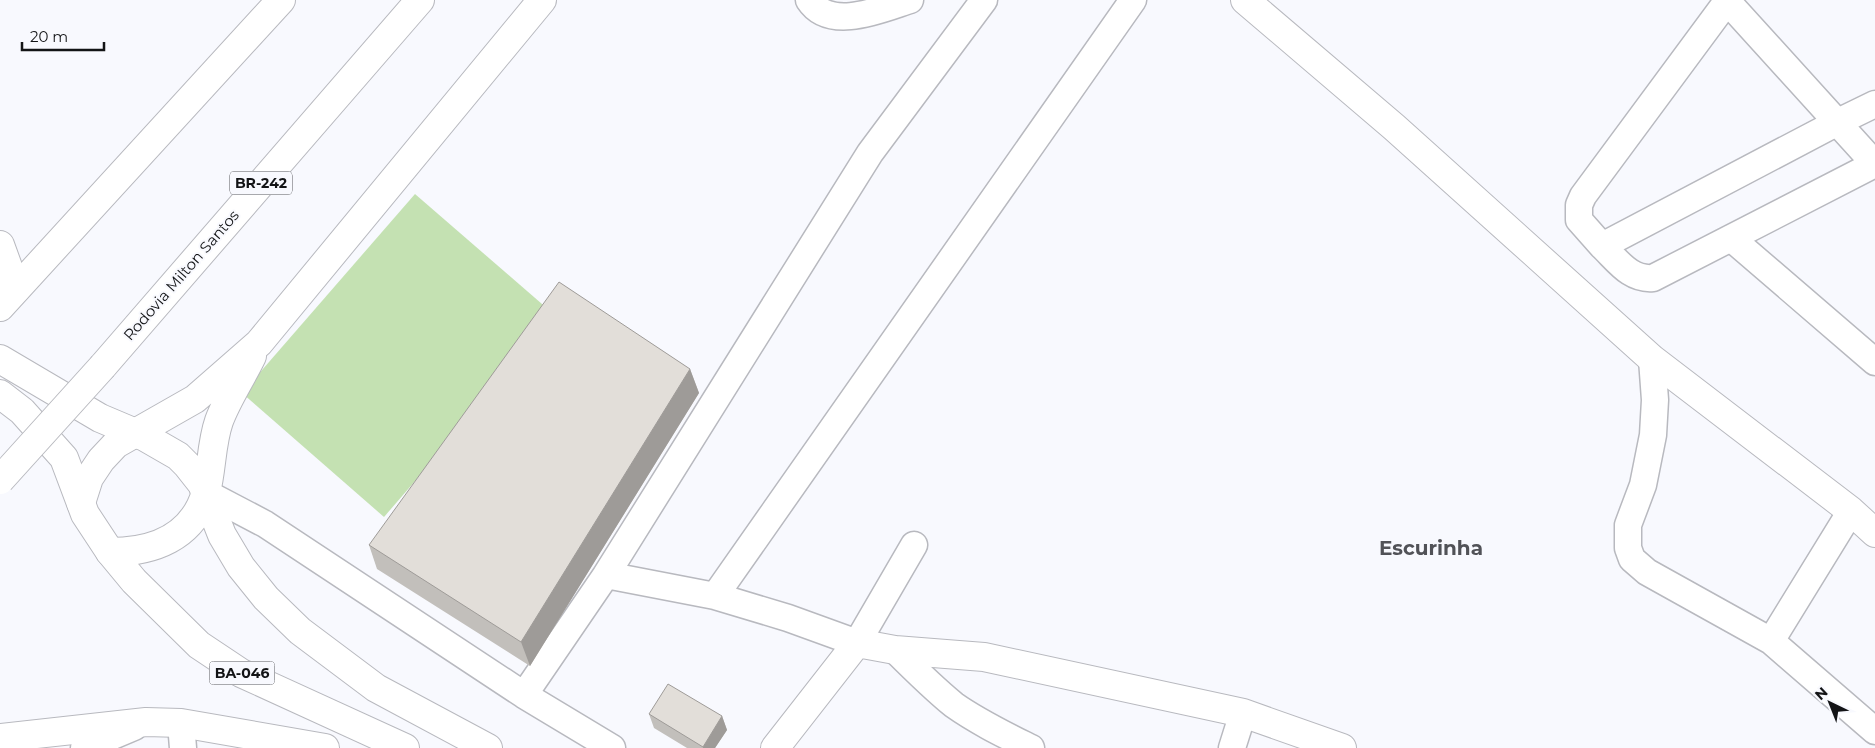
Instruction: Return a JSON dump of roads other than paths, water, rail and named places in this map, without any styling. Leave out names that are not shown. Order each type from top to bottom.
[{"type":"main road","points":[[8,298],[281,0]]},
{"type":"main road","name":"Rodovia Milton Santos","points":[[0,480],[103,366],[420,0]]},
{"type":"main road","points":[[81,504],[89,478],[101,460],[116,444],[195,399],[259,343],[542,0]]},
{"type":"main road","points":[[1245,0],[1394,127],[1652,359],[1851,511],[1875,533]]},
{"type":"main road","points":[[0,246],[8,298]]},
{"type":"main road","points":[[110,552],[143,550],[158,546],[175,536],[196,514],[206,493],[210,457],[219,421],[259,343]]},
{"type":"main road","points":[[0,359],[100,418],[156,442],[178,456],[196,475],[206,493],[222,535],[241,567],[266,598],[300,631],[376,688],[488,748]]},
{"type":"main road","name":"BA-046","points":[[0,394],[22,411],[64,458],[90,523],[110,552],[134,581],[192,638],[242,673],[405,748]]},
{"type":"main road","points":[[776,748],[857,643],[894,650],[984,658],[1243,713],[1342,748]]},
{"type":"main road","points":[[2,741],[146,722],[182,736],[325,748]]},
{"type":"street","points":[[809,0],[812,5],[832,15],[846,17],[860,16],[910,0]]},
{"type":"street","points":[[524,694],[606,575],[870,153],[984,0]]},
{"type":"street","points":[[715,596],[1133,0]]},
{"type":"street","points":[[1728,0],[1875,164],[1653,278],[1643,279],[1633,276],[1579,220],[1579,205],[1583,196],[1728,0]]},
{"type":"street","points":[[1602,246],[1875,104]]},
{"type":"street","points":[[1731,238],[1875,362]]},
{"type":"street","points":[[1652,359],[1655,400],[1653,435],[1643,485],[1628,525],[1628,548],[1632,559],[1647,572],[1771,641],[1875,731]]},
{"type":"street","points":[[206,493],[264,524],[524,694],[612,748]]},
{"type":"street","points":[[1771,641],[1851,511]]},
{"type":"street","points":[[606,575],[715,596],[788,618],[857,643],[914,545]]},
{"type":"street","points":[[894,650],[923,679],[955,705],[992,728],[1031,748]]},
{"type":"street","points":[[1232,748],[1243,713]]},
{"type":"street","points":[[84,748],[146,722]]},
{"type":"district","name":"Escurinha","points":[[1431,548]]}]
